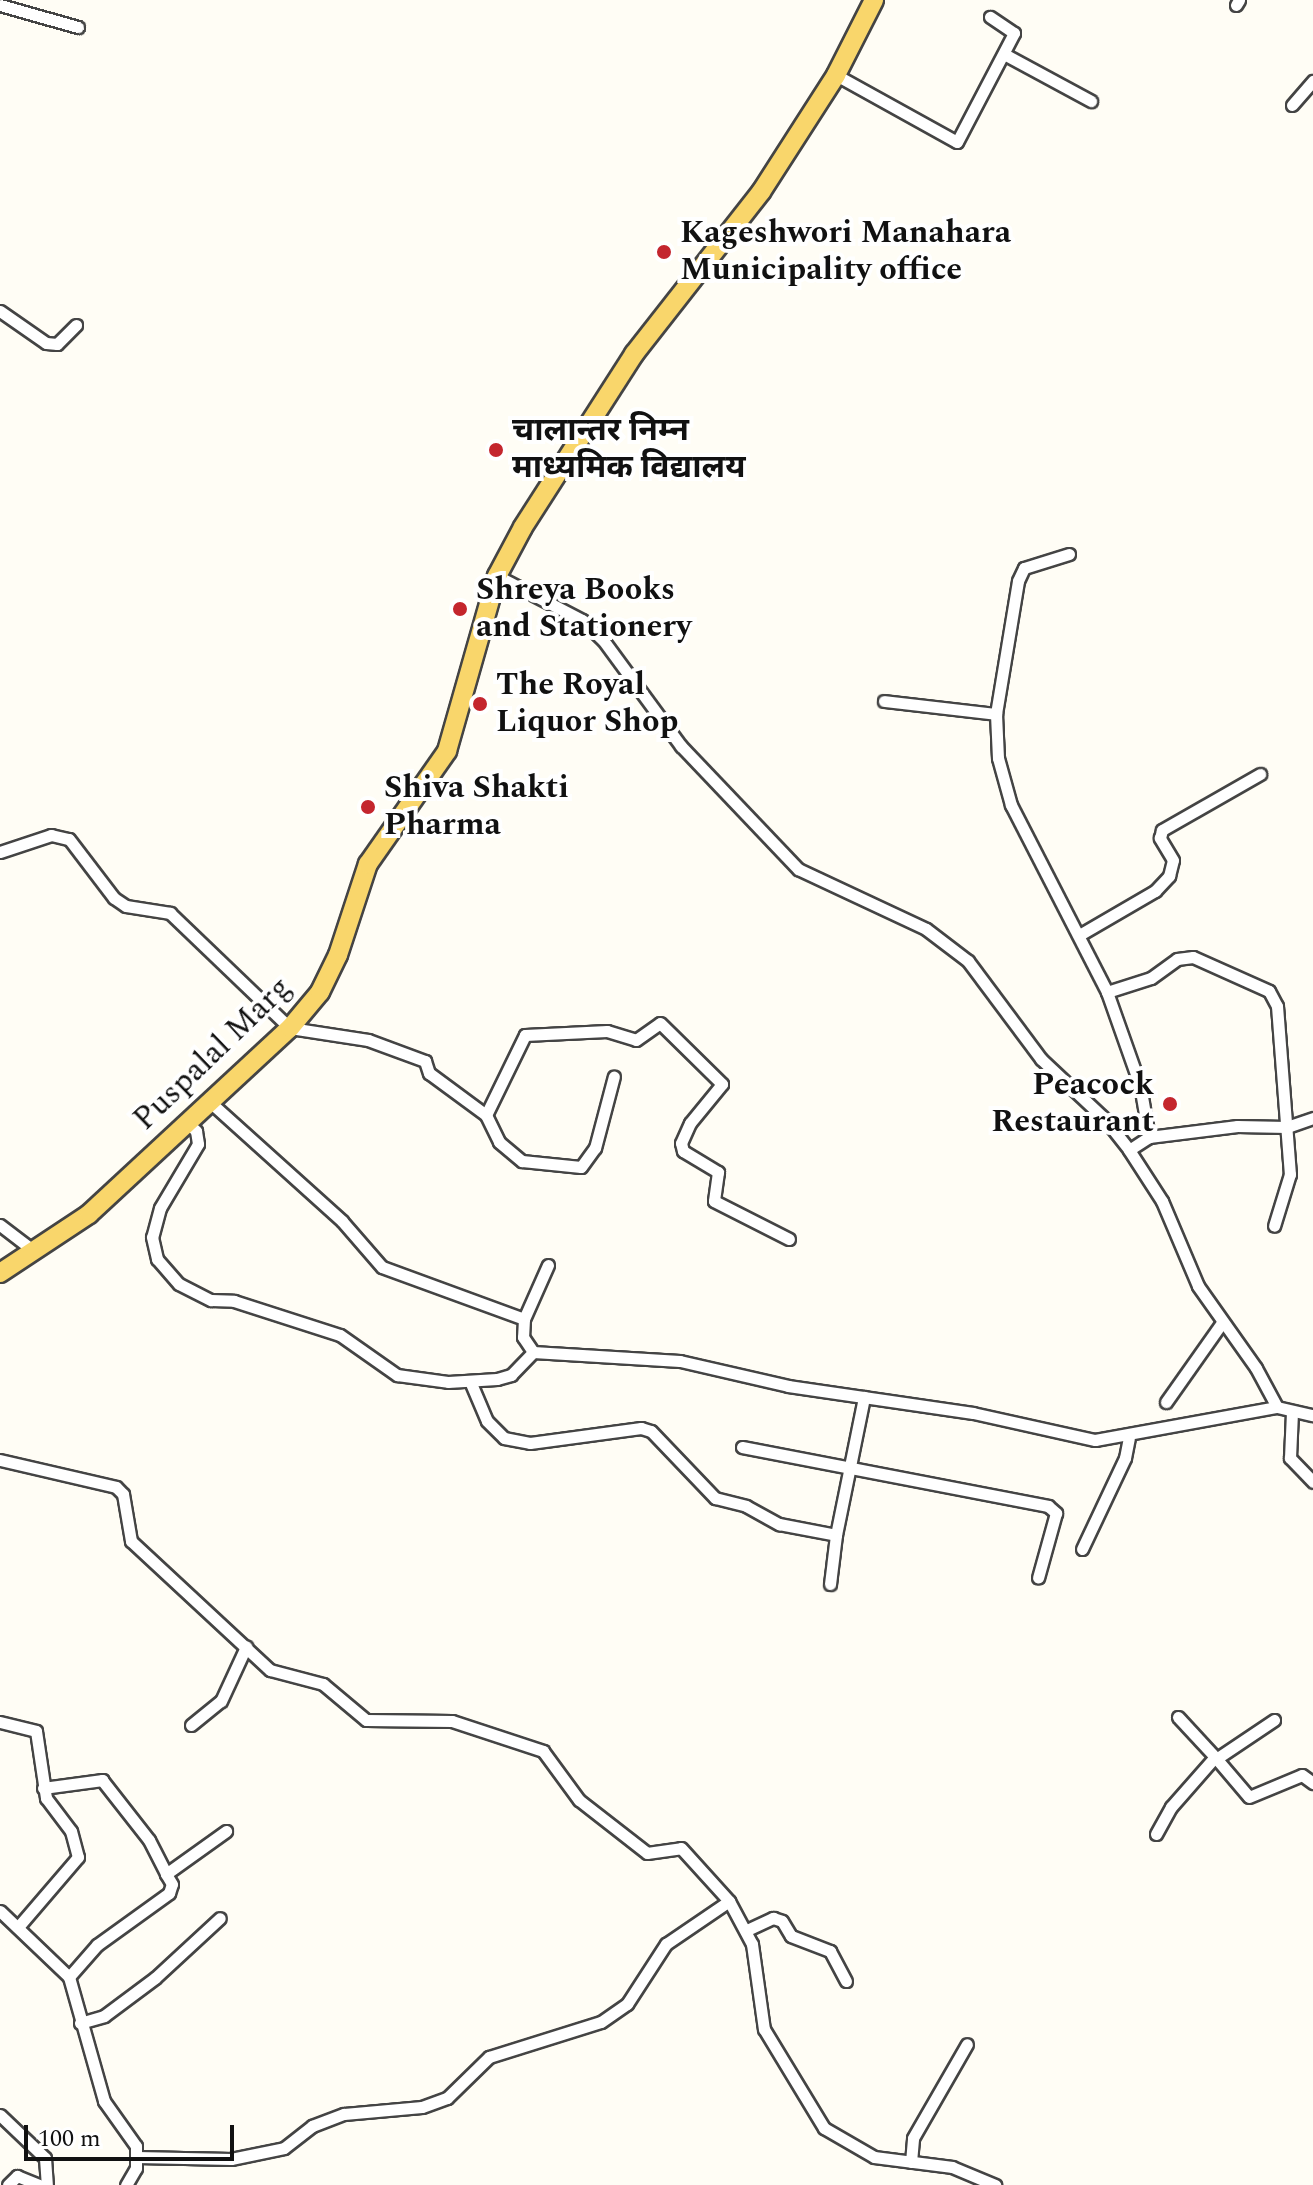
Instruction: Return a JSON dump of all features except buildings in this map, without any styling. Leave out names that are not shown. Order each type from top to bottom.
[{"type":"main road","name":"Puspalal Marg","points":[[0,1273],[89,1214],[290,1028],[329,977],[368,864],[447,751],[497,576],[575,440],[654,327],[761,192],[836,75],[874,0]]},
{"type":"street","points":[[3,4],[78,27]]},
{"type":"street","points":[[836,75],[957,142],[1014,31],[990,17]]},
{"type":"street","points":[[1004,54],[1091,101]]},
{"type":"street","points":[[1292,105],[1313,81]]},
{"type":"street","points":[[0,311],[46,343],[57,344],[76,325]]},
{"type":"street","points":[[1069,554],[1024,568],[996,714],[998,758],[1011,805],[1081,934],[1107,992],[1140,1085],[1149,1137]]},
{"type":"street","points":[[497,576],[582,620],[603,640],[681,746],[798,869],[926,929],[968,961],[1041,1059],[1105,1119],[1129,1150],[1162,1201],[1198,1286],[1221,1324],[1256,1368],[1277,1407]]},
{"type":"street","points":[[884,701],[996,714]]},
{"type":"street","points":[[1081,934],[1155,891],[1169,876],[1174,867],[1160,838],[1162,830],[1260,774]]},
{"type":"street","points":[[0,852],[51,835],[69,839],[114,898],[126,906],[170,913],[290,1028],[400,1049],[425,1061],[429,1073],[486,1115],[499,1142],[522,1161],[581,1167],[595,1148],[614,1076]]},
{"type":"street","points":[[1107,992],[1151,978],[1177,959],[1193,957],[1269,991],[1277,1006],[1290,1174],[1274,1226]]},
{"type":"street","points":[[486,1115],[525,1035],[607,1031],[636,1040],[660,1023],[722,1084],[690,1123],[681,1143],[683,1151],[718,1172],[714,1201],[789,1239]]},
{"type":"street","points":[[210,1102],[342,1221],[382,1267],[524,1319]]},
{"type":"street","points":[[1129,1150],[1149,1137],[1237,1126],[1287,1127],[1313,1118]]},
{"type":"street","points":[[187,1122],[196,1131],[198,1144],[160,1208],[152,1237],[157,1259],[179,1284],[211,1300],[234,1301],[340,1335],[397,1375],[470,1381],[511,1375],[533,1352],[680,1361],[864,1397],[973,1413],[1095,1440],[1129,1438],[1277,1407],[1313,1415]]},
{"type":"street","points":[[0,1225],[34,1251]]},
{"type":"street","points":[[533,1352],[523,1337],[524,1319],[548,1265]]},
{"type":"street","points":[[1166,1402],[1221,1324]]},
{"type":"street","points":[[470,1381],[487,1421],[504,1438],[530,1443],[641,1428],[651,1431],[715,1498],[746,1506],[779,1524],[836,1535]]},
{"type":"street","points":[[830,1584],[836,1535],[864,1397]]},
{"type":"street","points":[[1292,1412],[1290,1458],[1313,1482]]},
{"type":"street","points":[[1082,1549],[1125,1458],[1129,1438]]},
{"type":"street","points":[[742,1447],[849,1471],[977,1489],[1048,1506],[1056,1513],[1038,1578]]},
{"type":"street","points":[[0,1460],[116,1487],[123,1494],[131,1541],[270,1670],[323,1684],[366,1720],[452,1721],[543,1751],[579,1800],[647,1853],[681,1848],[729,1901],[747,1930],[756,1961],[759,2014],[813,2116],[857,2149],[963,2170],[995,2185]]},
{"type":"street","points":[[191,1725],[221,1701],[246,1647]]},
{"type":"street","points":[[1178,1717],[1249,1797],[1302,1775],[1313,1783]]},
{"type":"street","points":[[1156,1834],[1171,1807],[1216,1758],[1274,1720]]},
{"type":"street","points":[[0,1722],[36,1731],[43,1788],[71,1831],[78,1857],[18,1927]]},
{"type":"street","points":[[43,1788],[102,1780],[149,1840],[172,1884],[169,1893],[97,1945],[69,1977]]},
{"type":"street","points":[[166,1874],[226,1831]]},
{"type":"street","points":[[137,2157],[231,2159],[284,2148],[312,2126],[344,2114],[422,2107],[447,2098],[489,2057],[515,2053],[601,2022],[627,2004],[666,1944],[729,1901]]},
{"type":"street","points":[[0,1911],[69,1977],[79,2001],[80,2023],[104,2101],[136,2146],[137,2157],[126,2185]]},
{"type":"street","points":[[80,2023],[104,2016],[155,1978],[220,1918]]},
{"type":"street","points":[[747,1930],[773,1918],[782,1921],[791,1936],[830,1951],[846,1981]]},
{"type":"street","points":[[911,2162],[913,2138],[967,2044]]},
{"type":"street","points":[[0,2115],[45,2158],[47,2185]]},
{"type":"street","points":[[8,2185],[17,2176],[39,2185]]},
{"type":"place","name":"Kageshwori Manahara Municipality office","points":[[664,252]]},
{"type":"place","name":"चालान्तर निम्न माध्यमिक विद्यालय","points":[[496,450]]},
{"type":"place","name":"Shreya Books and Stationery","points":[[460,609]]},
{"type":"place","name":"The Royal Liquor Shop","points":[[480,704]]},
{"type":"place","name":"Shiva Shakti Pharma","points":[[368,807]]},
{"type":"place","name":"Peacock Restaurant","points":[[1170,1104]]}]
